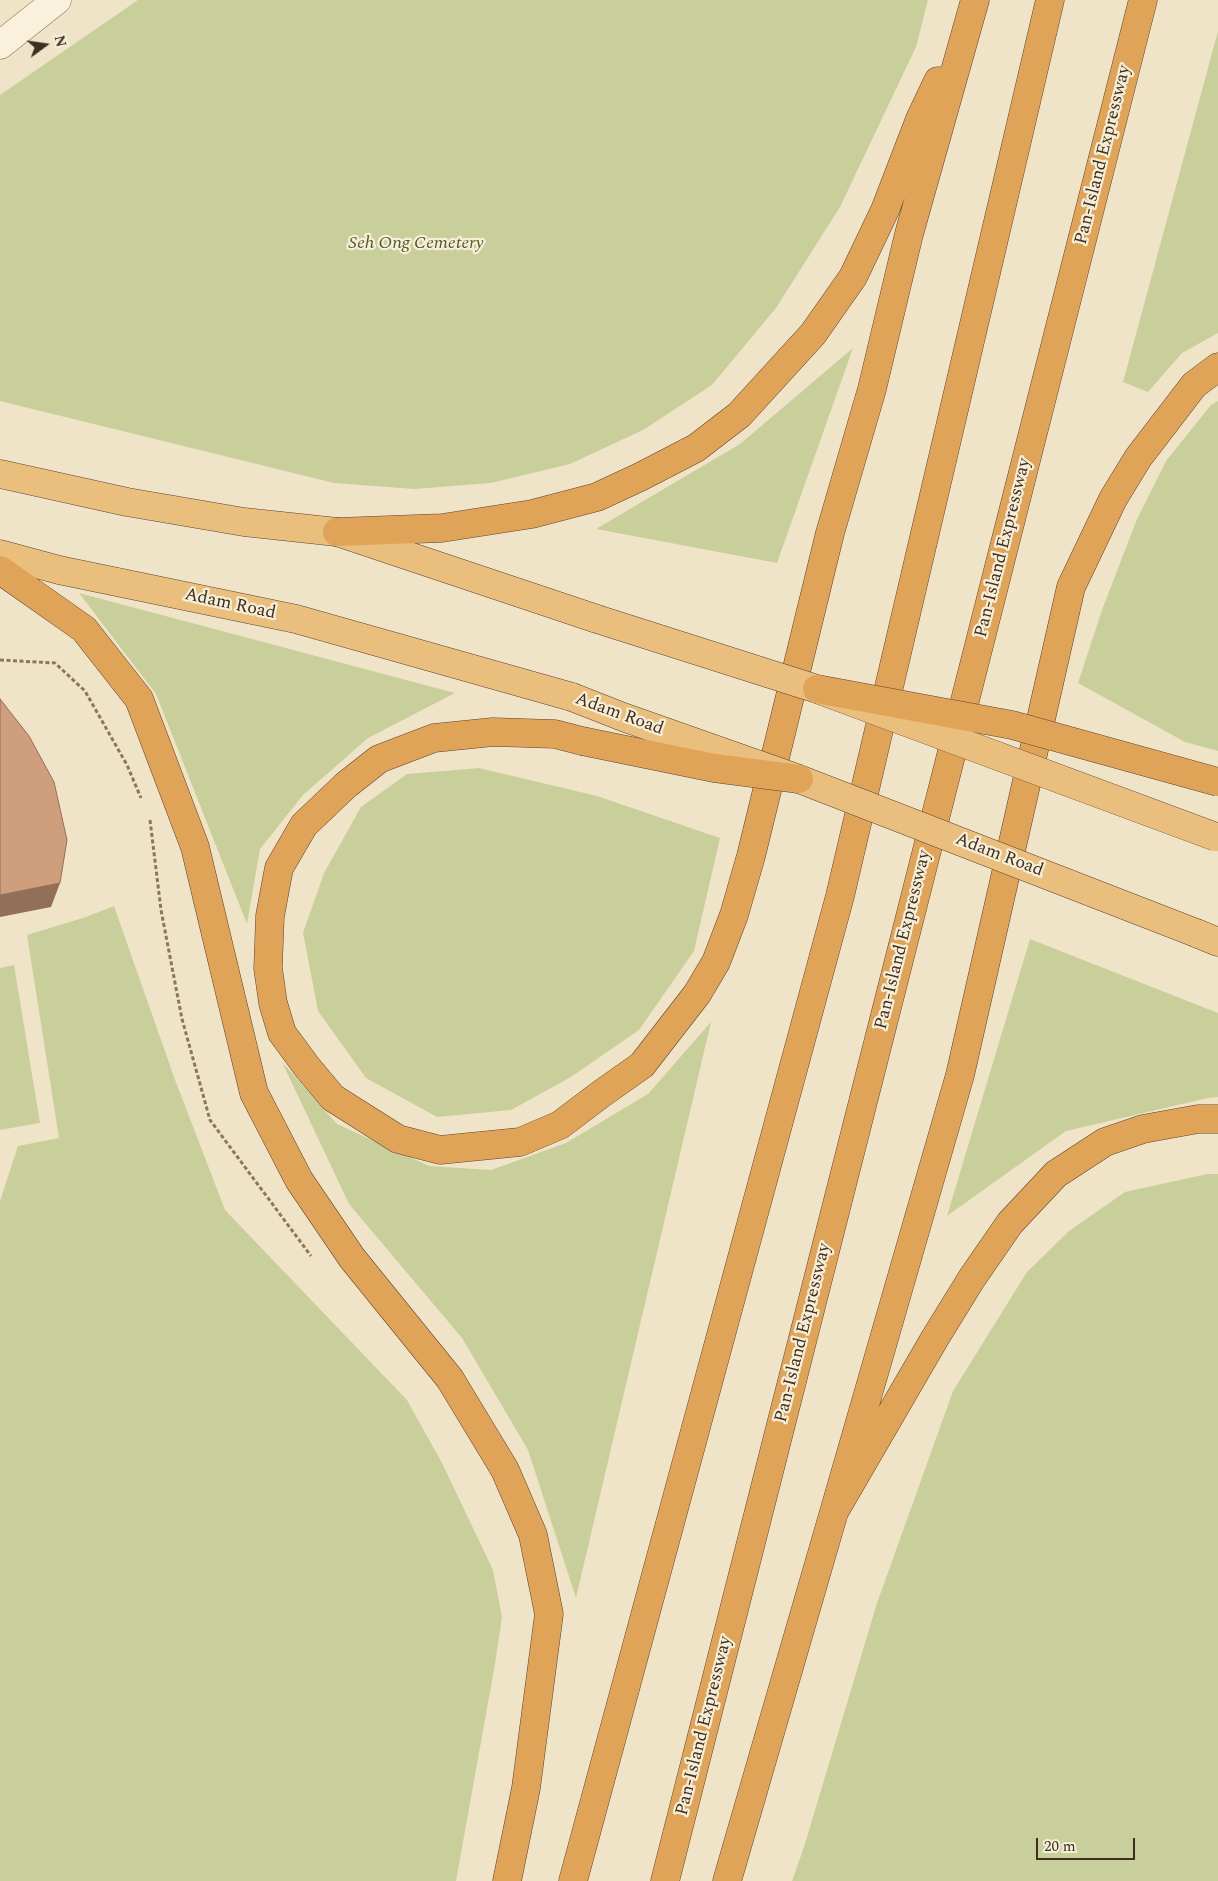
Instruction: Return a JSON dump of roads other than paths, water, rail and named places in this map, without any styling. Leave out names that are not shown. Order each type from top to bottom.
[{"type":"highway","points":[[573,1881],[840,896],[1050,0]]},
{"type":"highway","name":"Pan-Island Expressway","points":[[665,1881],[1143,0]]},
{"type":"highway","points":[[0,474],[127,502],[234,521],[337,532],[442,528],[532,514],[597,497],[640,478],[696,448],[739,415],[813,334],[853,277],[897,182],[920,120],[972,12]]},
{"type":"highway","points":[[799,779],[714,768],[554,734],[492,732],[434,738],[380,759],[346,785],[304,825],[279,868],[270,916],[268,968],[273,1003],[282,1033],[333,1098],[398,1139],[440,1150],[520,1142],[560,1125],[642,1065],[697,994],[716,962],[734,916],[751,856],[830,533],[872,389],[908,234],[972,12]]},
{"type":"highway","points":[[727,1881],[960,1075],[1071,587],[1114,499],[1138,458],[1194,385],[1218,366]]},
{"type":"highway","points":[[337,532],[817,689],[1217,837]]},
{"type":"highway","name":"Adam Road","points":[[0,554],[59,570],[296,619],[572,697],[799,779],[1207,937]]},
{"type":"highway","points":[[0,570],[84,628],[139,699],[195,847],[254,1094],[299,1180],[352,1258],[450,1379],[505,1470],[533,1535],[549,1614],[526,1788],[507,1881]]},
{"type":"highway","points":[[817,689],[1012,724],[1218,782]]},
{"type":"highway","points":[[834,1512],[972,1278],[1010,1223],[1056,1174],[1104,1142],[1144,1129],[1198,1118],[1218,1119]]},
{"type":"street","points":[[0,45],[57,0]]},
{"type":"park label","name":"Seh Ong Cemetery","points":[[416,244]]}]
